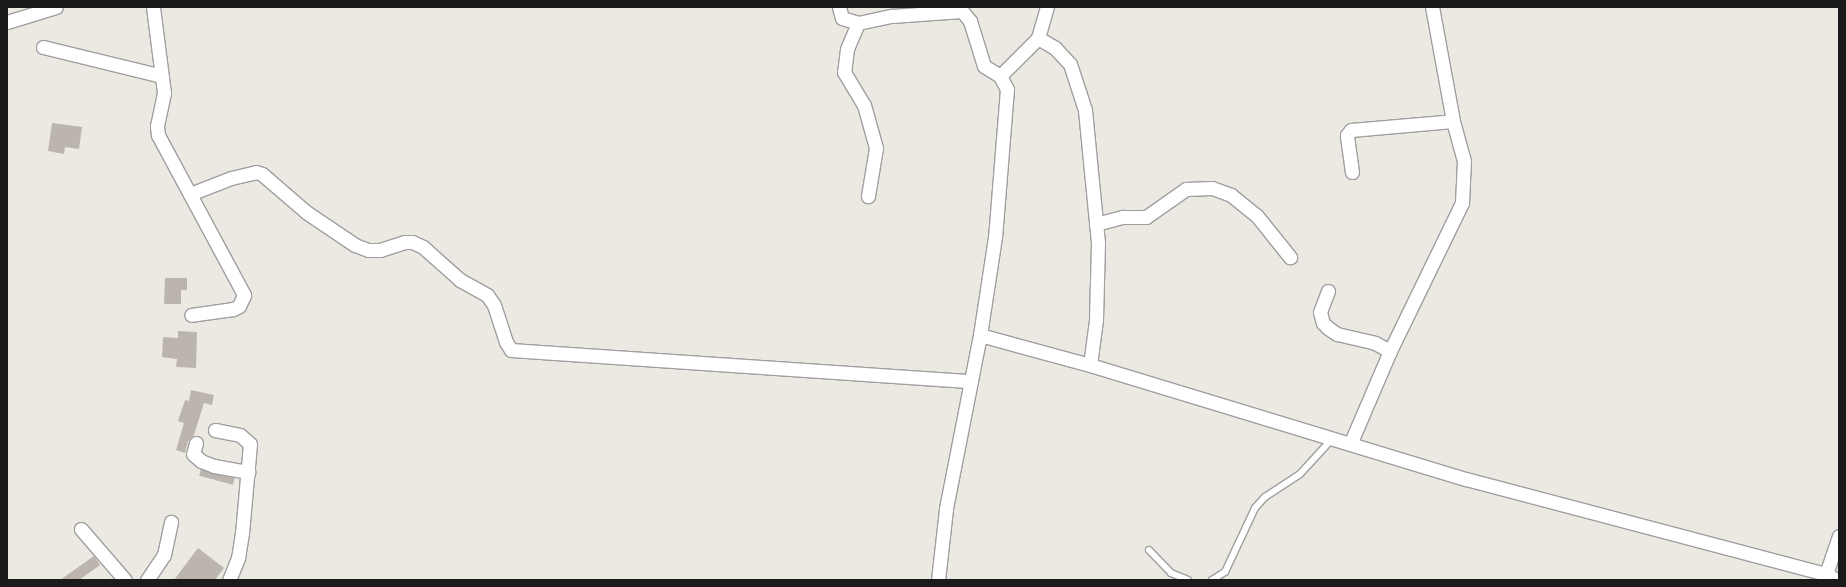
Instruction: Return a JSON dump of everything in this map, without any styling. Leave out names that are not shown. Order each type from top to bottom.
[{"type":"street","points":[[7,22],[56,7]]},
{"type":"street","points":[[153,7],[164,93],[157,126],[158,135],[244,295],[239,306],[233,309],[191,315]]},
{"type":"street","points":[[839,7],[842,18],[858,23],[892,16],[962,9],[970,21],[984,66],[1000,76],[1007,89],[1007,109],[995,237],[980,335],[946,509],[938,580]]},
{"type":"street","points":[[1000,76],[1038,38],[1047,7]]},
{"type":"street","points":[[1352,442],[1390,350],[1462,203],[1464,161],[1453,121],[1432,7]]},
{"type":"street","points":[[858,23],[847,49],[844,72],[864,105],[876,148],[868,196]]},
{"type":"street","points":[[1038,38],[1063,54],[1070,64],[1079,88],[1088,127],[1098,243],[1096,320],[1090,365]]},
{"type":"street","points":[[42,46],[162,76]]},
{"type":"street","points":[[1352,172],[1346,135],[1351,130],[1453,121]]},
{"type":"street","points":[[190,194],[231,178],[256,172],[262,174],[311,216],[355,245],[368,250],[380,250],[405,242],[412,242],[423,248],[460,280],[471,283],[487,295],[494,305],[506,342],[511,350],[971,381]]},
{"type":"street","points":[[1096,224],[1123,217],[1146,217],[1186,189],[1212,188],[1231,195],[1257,216],[1290,257]]},
{"type":"street","points":[[1328,291],[1320,312],[1323,323],[1328,328],[1337,334],[1375,343],[1390,350]]},
{"type":"street","points":[[980,335],[1090,365],[1352,442],[1466,479],[1832,577],[1839,536]]},
{"type":"street","points":[[215,430],[240,435],[250,444],[238,558],[229,580]]},
{"type":"street","points":[[196,443],[193,454],[201,461],[214,466],[248,472]]},
{"type":"street","points":[[147,580],[164,555],[171,522]]},
{"type":"street","points":[[81,529],[125,580]]},
{"type":"lane","points":[[1212,580],[1225,572],[1255,508],[1264,497],[1300,474],[1334,437]]},
{"type":"lane","points":[[1149,550],[1171,573],[1188,580]]},
{"type":"building","points":[[52,123],[82,127],[79,149],[65,147],[64,154],[48,151]]},
{"type":"building","points":[[165,278],[187,278],[187,290],[181,290],[181,304],[164,304]]},
{"type":"building","points":[[178,331],[197,332],[196,368],[176,367],[177,359],[162,357],[163,337],[178,338]]},
{"type":"building","points":[[191,390],[214,395],[212,405],[204,403],[194,435],[188,441],[185,453],[176,450],[184,423],[178,421],[185,400],[189,401]]},
{"type":"building","points":[[201,469],[235,478],[233,485],[199,476]]},
{"type":"building","points":[[198,548],[224,568],[215,580],[174,580]]},
{"type":"building","points":[[94,556],[100,565],[79,580],[60,580]]}]
